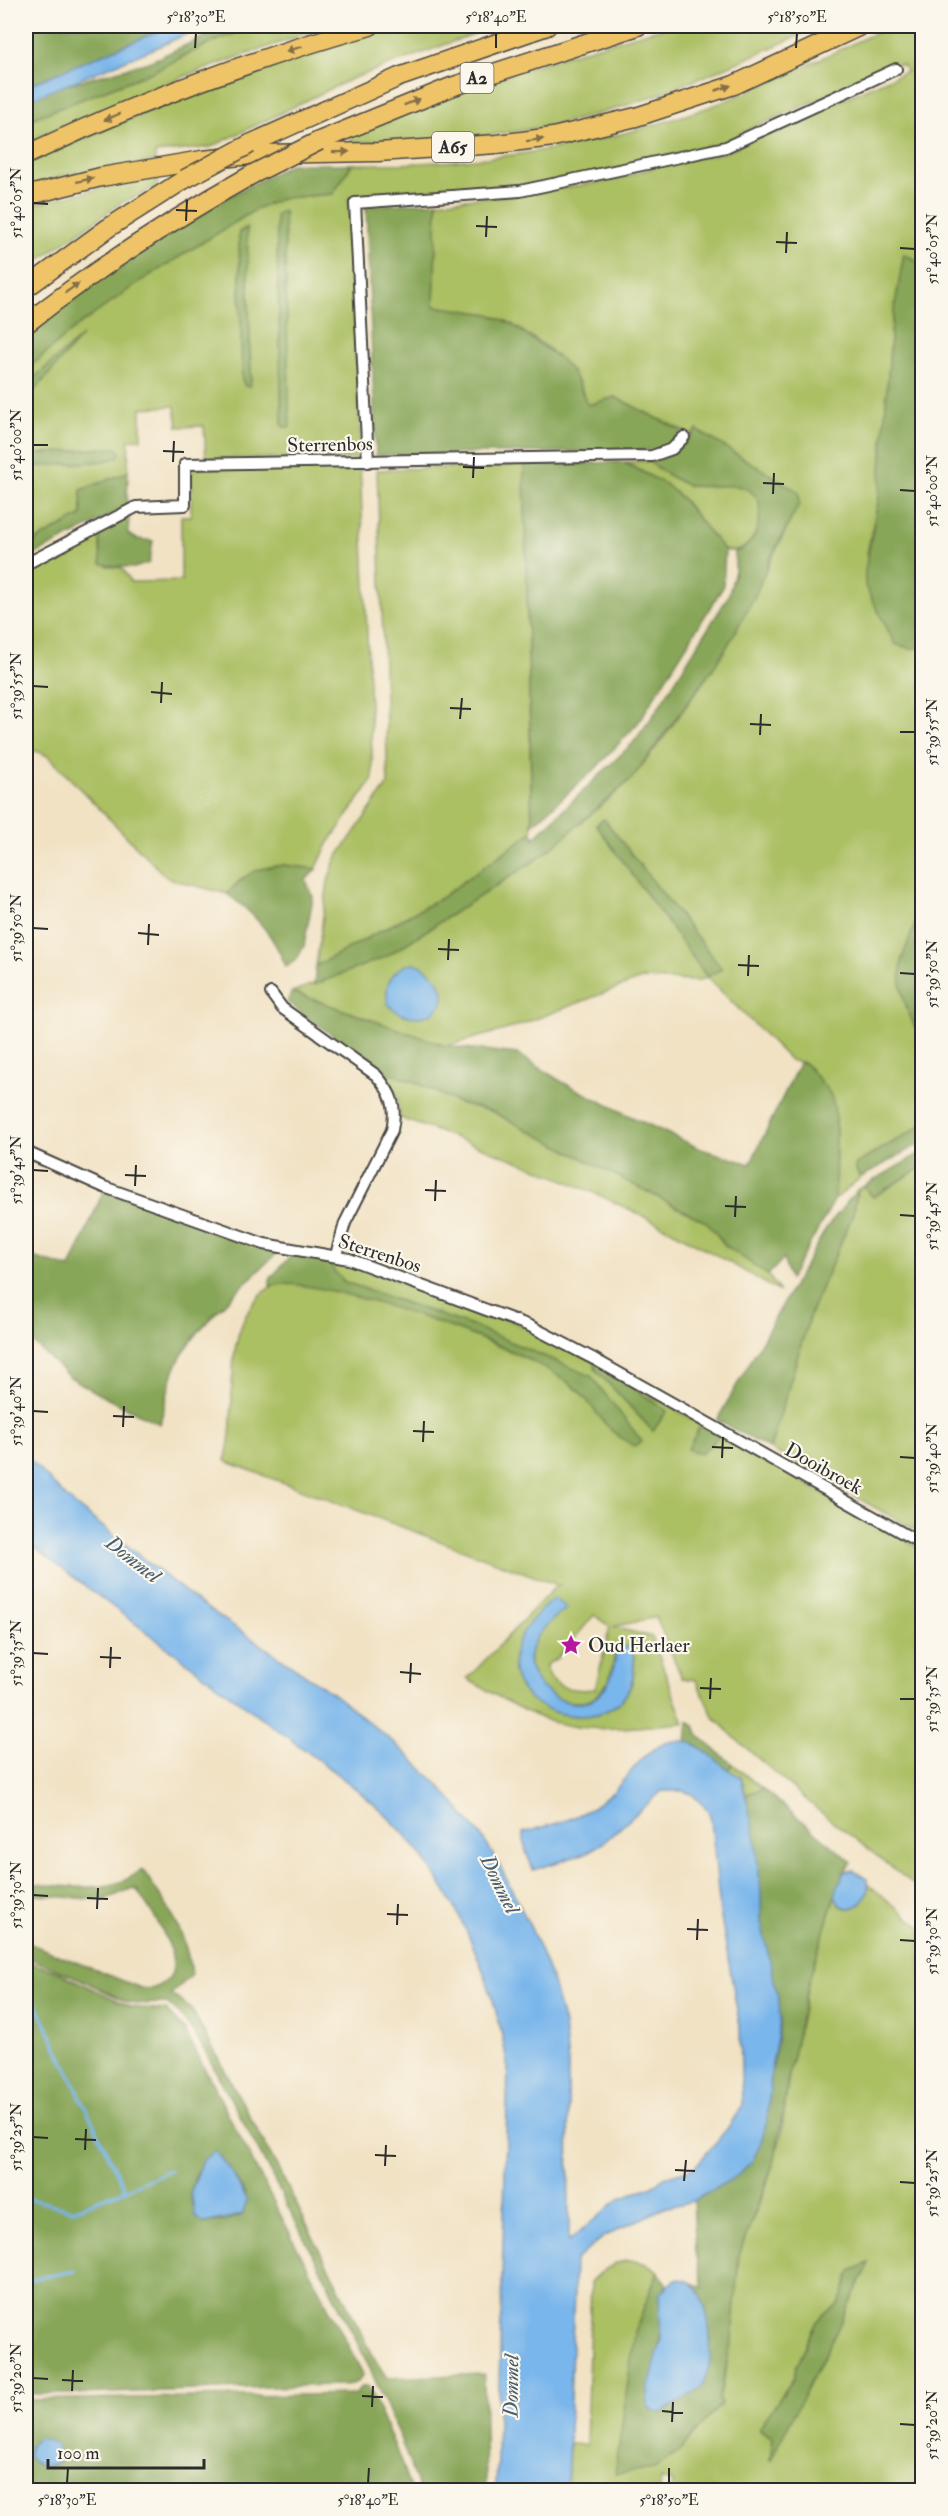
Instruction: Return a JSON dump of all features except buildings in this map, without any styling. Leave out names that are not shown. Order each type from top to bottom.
[{"type":"highway","points":[[26,155],[200,82],[283,52],[370,26]]},
{"type":"highway","name":"A2","points":[[26,288],[108,228],[185,179],[250,144],[399,77],[547,26]]},
{"type":"highway","name":"A2","points":[[26,324],[127,249],[189,210],[319,141],[451,87],[638,26]]},
{"type":"highway","name":"A65","points":[[26,196],[101,177],[202,160],[261,154],[378,152],[497,144],[553,137],[636,117],[734,85],[861,26]]},
{"type":"street","points":[[368,462],[354,203],[520,191],[726,147],[896,69]]},
{"type":"street","name":"Sterrenbos","points":[[26,564],[136,507],[185,505],[185,464],[652,456],[672,449],[684,438]]},
{"type":"street","points":[[271,993],[282,1008],[376,1075],[387,1087],[393,1101],[395,1114],[392,1130],[345,1223],[336,1255]]},
{"type":"street","name":"Sterrenbos","points":[[26,1152],[104,1187],[264,1244],[283,1249],[336,1255],[530,1326],[584,1353],[709,1423]]},
{"type":"street","name":"Dooibroek","points":[[709,1423],[922,1544]]},
{"type":"green space","points":[[26,26],[171,26],[26,86]]},
{"type":"green space","points":[[228,26],[253,26],[206,45],[152,72],[26,121],[26,101],[51,89],[149,62]]},
{"type":"green space","points":[[253,26],[330,26],[176,80],[26,143],[26,121],[152,72],[206,45]]},
{"type":"green space","points":[[397,26],[496,26],[351,79],[211,147],[155,153],[155,161],[66,175],[26,187],[26,164],[71,144],[208,88],[302,55]]},
{"type":"green space","points":[[670,26],[820,26],[638,102],[562,123],[507,133],[439,141],[351,142],[351,134],[429,102],[548,61]]},
{"type":"green space","points":[[890,26],[922,26],[922,264],[904,254],[892,322],[879,497],[867,553],[919,648],[922,646],[922,887],[913,934],[902,959],[901,984],[907,1009],[922,1037],[922,1125],[855,1167],[860,1178],[835,1199],[836,1119],[806,1064],[790,1060],[707,977],[698,981],[641,979],[512,1028],[446,1046],[292,992],[387,956],[542,856],[633,777],[716,664],[732,638],[799,504],[697,430],[691,435],[615,397],[588,405],[579,383],[548,348],[510,323],[489,314],[434,306],[437,202],[538,192],[619,179],[660,165],[726,152],[907,71],[901,64],[754,127],[723,143],[556,183],[349,198],[361,452],[358,459],[206,458],[204,426],[178,427],[175,406],[141,408],[141,439],[129,440],[128,472],[81,490],[82,515],[26,546],[26,467],[105,461],[117,457],[120,453],[103,448],[26,455],[26,400],[78,340],[26,385],[26,370],[75,328],[142,280],[258,208],[283,198],[333,194],[352,164],[444,162],[489,158],[580,143],[624,133],[669,121],[735,97]],"holes":[[[284,211],[289,427],[283,427],[282,422],[280,347]],[[247,229],[251,379],[242,379],[239,232]]]},
{"type":"green space","points":[[291,164],[352,164],[333,194],[283,198],[258,208],[142,280],[75,328],[26,370],[26,332],[39,321],[205,209]]},
{"type":"green space","points":[[157,175],[158,184],[145,193],[121,203],[26,269],[26,206]]},
{"type":"green space","points":[[437,202],[434,306],[489,314],[510,323],[562,360],[573,373],[588,405],[615,397],[682,431],[676,438],[666,446],[653,450],[376,455],[366,206]]},
{"type":"green space","points":[[284,211],[290,427],[283,427],[282,422],[276,214]]},
{"type":"green space","points":[[247,228],[250,386],[245,386],[242,379],[239,232]]},
{"type":"green space","points":[[904,254],[922,264],[922,646],[912,649],[895,644],[865,586],[865,571],[879,497],[892,322]]},
{"type":"green space","points":[[82,336],[26,400],[26,385]]},
{"type":"green space","points":[[697,430],[799,493],[799,504],[771,557],[755,596],[716,664],[633,777],[542,856],[387,956],[314,985],[316,966],[441,898],[532,832],[534,838],[633,743],[653,716],[728,597],[735,571],[735,552],[748,545],[753,539],[758,524],[759,501],[745,488],[689,485],[673,478],[648,461],[669,454]]},
{"type":"green space","points":[[118,448],[120,453],[118,457],[105,461],[26,467],[26,455]]},
{"type":"green space","points":[[648,461],[687,485],[740,486],[755,494],[761,511],[757,531],[751,540],[744,547],[734,551],[723,550],[683,499],[667,485],[624,462]]},
{"type":"green space","points":[[623,462],[667,485],[682,499],[725,551],[723,587],[638,723],[595,769],[532,825],[524,465]]},
{"type":"green space","points":[[360,464],[373,779],[328,844],[316,869],[284,865],[242,878],[227,894],[170,879],[48,756],[26,747],[26,568],[99,530],[107,566],[122,568],[131,582],[181,581],[181,516],[191,516],[191,468]]},
{"type":"green space","points":[[524,465],[532,832],[441,898],[316,966],[328,881],[335,860],[388,784],[377,470]]},
{"type":"green space","points":[[128,472],[127,507],[26,559],[26,546],[82,515],[81,490]]},
{"type":"green space","points":[[129,516],[128,534],[137,539],[153,541],[149,563],[134,568],[101,564],[99,530]]},
{"type":"green space","points":[[604,819],[722,969],[707,977],[596,825]]},
{"type":"green space","points":[[284,865],[316,869],[306,880],[313,897],[304,946],[297,959],[286,967],[276,945],[262,926],[227,894],[252,872]]},
{"type":"green space","points":[[922,890],[922,1037],[907,1010],[900,977],[903,957],[920,908]]},
{"type":"green space","points":[[292,992],[446,1046],[518,1054],[562,1082],[632,1117],[701,1149],[750,1164],[800,1062],[806,1064],[830,1093],[834,1105],[836,1119],[835,1199],[790,1279],[783,1259],[768,1275],[725,1245],[708,1223],[491,1111],[459,1103],[415,1082],[382,1071],[287,1002]]},
{"type":"green space","points":[[382,1071],[415,1082],[459,1103],[491,1111],[708,1223],[725,1245],[768,1275],[780,1292],[680,1235],[592,1192],[510,1158],[400,1118],[396,1093]]},
{"type":"green space","points":[[922,1125],[922,1142],[860,1178],[856,1164]]},
{"type":"green space","points":[[922,1152],[922,1167],[873,1197],[864,1186]]},
{"type":"green space","points":[[922,1167],[922,1534],[770,1449],[811,1311],[854,1212],[857,1190],[864,1186],[873,1197]]},
{"type":"green space","points":[[104,1190],[280,1250],[220,1308],[191,1341],[173,1374],[160,1424],[106,1398],[68,1376],[26,1336],[26,1255],[70,1268]]},
{"type":"green space","points":[[857,1190],[854,1212],[811,1312],[770,1449],[717,1420],[827,1227]]},
{"type":"green space","points":[[292,1254],[328,1260],[334,1271],[345,1282],[475,1327],[591,1376],[642,1441],[635,1446],[621,1438],[609,1428],[572,1386],[537,1364],[495,1344],[409,1313],[342,1293],[286,1284],[270,1287],[270,1279]]},
{"type":"green space","points":[[328,1260],[348,1264],[504,1317],[593,1361],[596,1370],[653,1431],[667,1411],[609,1372],[701,1424],[688,1449],[720,1435],[922,1549],[922,1891],[818,1810],[738,1741],[713,1716],[696,1680],[682,1678],[656,1617],[613,1627],[652,1637],[684,1723],[593,1728],[558,1724],[541,1718],[512,1705],[467,1679],[554,1588],[560,1586],[225,1461],[231,1421],[232,1379],[237,1339],[254,1302],[268,1288],[279,1284],[303,1285],[339,1292],[381,1304],[427,1319],[514,1353],[569,1382],[622,1438],[591,1376],[475,1327],[345,1282],[334,1271]],"holes":[[[554,1599],[567,1608],[545,1626],[533,1643],[530,1662],[538,1684],[557,1698],[569,1702],[593,1699],[609,1681],[617,1646],[634,1656],[633,1679],[619,1703],[596,1714],[568,1715],[542,1706],[522,1689],[513,1665],[522,1634]],[[594,1615],[610,1627],[595,1689],[579,1690],[564,1687],[553,1680],[546,1665],[558,1658]]]},
{"type":"green space","points":[[593,1361],[667,1411],[653,1431],[596,1370]]},
{"type":"green space","points":[[701,1424],[720,1435],[701,1454],[688,1449]]},
{"type":"green space","points":[[688,1721],[695,1727],[700,1737],[732,1764],[727,1771],[698,1746],[686,1742]]},
{"type":"green space","points":[[732,1764],[763,1789],[746,1794],[741,1777],[727,1771]]},
{"type":"green space","points":[[763,1789],[852,1862],[844,1872],[835,1895],[809,1980],[789,2074],[775,2159],[739,2255],[732,2340],[719,2398],[721,2404],[680,2450],[654,2468],[615,2474],[635,2332],[658,2271],[667,2285],[658,2358],[648,2390],[661,2413],[678,2403],[711,2341],[701,2296],[694,2284],[703,2288],[696,2252],[693,2201],[740,2172],[760,2145],[780,2022],[761,1922],[761,1893],[746,1794]]},
{"type":"green space","points":[[142,1869],[181,1932],[189,1960],[191,1976],[171,1994],[192,2010],[278,2168],[376,2361],[387,2378],[484,2374],[486,2490],[419,2490],[386,2404],[347,2321],[211,2063],[199,2041],[184,2021],[167,2003],[137,2004],[125,2001],[78,1978],[26,1957],[26,1942],[141,1988],[154,1988],[166,1981],[172,1973],[173,1962],[170,1949],[158,1922],[137,1890],[133,1888],[104,1900],[37,1895],[26,1888],[26,1883],[71,1887],[102,1886],[130,1878]]},
{"type":"green space","points":[[869,1885],[922,1928],[922,2490],[671,2490],[672,2482],[661,2479],[660,2490],[567,2490],[569,2444],[586,2445],[591,2282],[607,2269],[632,2261],[649,2265],[658,2271],[635,2332],[719,2398],[726,2372],[739,2255],[765,2191],[781,2136],[789,2074],[809,1980],[835,1895],[840,1906],[852,1908],[860,1904]],"holes":[[[868,2263],[835,2334],[770,2459],[773,2438],[759,2429],[794,2378],[796,2367],[817,2322],[839,2304],[851,2271]]]},
{"type":"green space","points":[[26,1961],[58,1972],[131,2007],[166,2010],[185,2031],[363,2374],[354,2383],[344,2385],[26,2394]],"holes":[[[215,2151],[245,2194],[243,2215],[204,2223],[197,2215],[191,2196],[196,2175],[201,2166]]]},
{"type":"green space","points":[[869,2263],[770,2461],[773,2438],[759,2428],[794,2378],[796,2367],[817,2322],[839,2304],[851,2271]]},
{"type":"green space","points":[[361,2387],[369,2387],[411,2490],[26,2490],[26,2400],[356,2394]]},
{"type":"water","points":[[171,26],[204,26],[26,101],[26,86]]},
{"type":"water","points":[[413,963],[433,975],[441,987],[443,998],[440,1006],[432,1013],[422,1016],[410,1016],[388,1004],[388,983],[394,973]]},
{"type":"water","name":"Dommel","points":[[26,1456],[69,1500],[197,1601],[335,1695],[397,1745],[437,1783],[480,1834],[498,1862],[531,1928],[552,1979],[564,2025],[568,2063],[569,2241],[620,2198],[650,2187],[668,2176],[694,2168],[727,2129],[742,2106],[740,2027],[720,1911],[711,1819],[708,1810],[692,1794],[683,1791],[662,1791],[603,1843],[586,1853],[533,1870],[526,1851],[523,1833],[565,1821],[588,1810],[614,1791],[645,1756],[664,1744],[675,1741],[694,1745],[741,1777],[755,1836],[761,1893],[761,1922],[779,2002],[780,2022],[772,2064],[767,2121],[760,2145],[752,2161],[737,2176],[693,2201],[664,2208],[605,2236],[575,2260],[567,2490],[496,2490],[508,2069],[496,2011],[487,1983],[477,1955],[452,1902],[420,1853],[387,1816],[326,1765],[64,1570],[26,1539]]},
{"type":"water","points":[[554,1598],[567,1608],[548,1624],[534,1643],[530,1654],[533,1676],[542,1687],[558,1698],[575,1703],[592,1700],[609,1682],[617,1646],[631,1647],[633,1651],[630,1687],[610,1709],[582,1716],[552,1711],[526,1695],[514,1670],[521,1637]]},
{"type":"water","points":[[853,1870],[868,1879],[867,1892],[862,1902],[846,1908],[840,1906],[835,1895],[844,1872]]},
{"type":"water","points":[[215,2151],[232,2173],[247,2201],[242,2215],[204,2223],[196,2217],[191,2191],[203,2160]]},
{"type":"water","points":[[675,2279],[692,2283],[701,2296],[710,2338],[709,2368],[700,2389],[661,2413],[652,2411],[647,2405],[648,2390],[661,2341],[659,2294]]},
{"type":"water","points":[[40,2438],[55,2445],[58,2462],[41,2466],[31,2459],[29,2448]]},
{"type":"waterway","points":[[26,1983],[125,2190],[73,2210],[26,2198]]},
{"type":"waterway","points":[[125,2190],[170,2170]]},
{"type":"waterway","points":[[26,2280],[75,2271]]},
{"type":"place","name":"Oud Herlaer","points":[[571,1645]]}]
